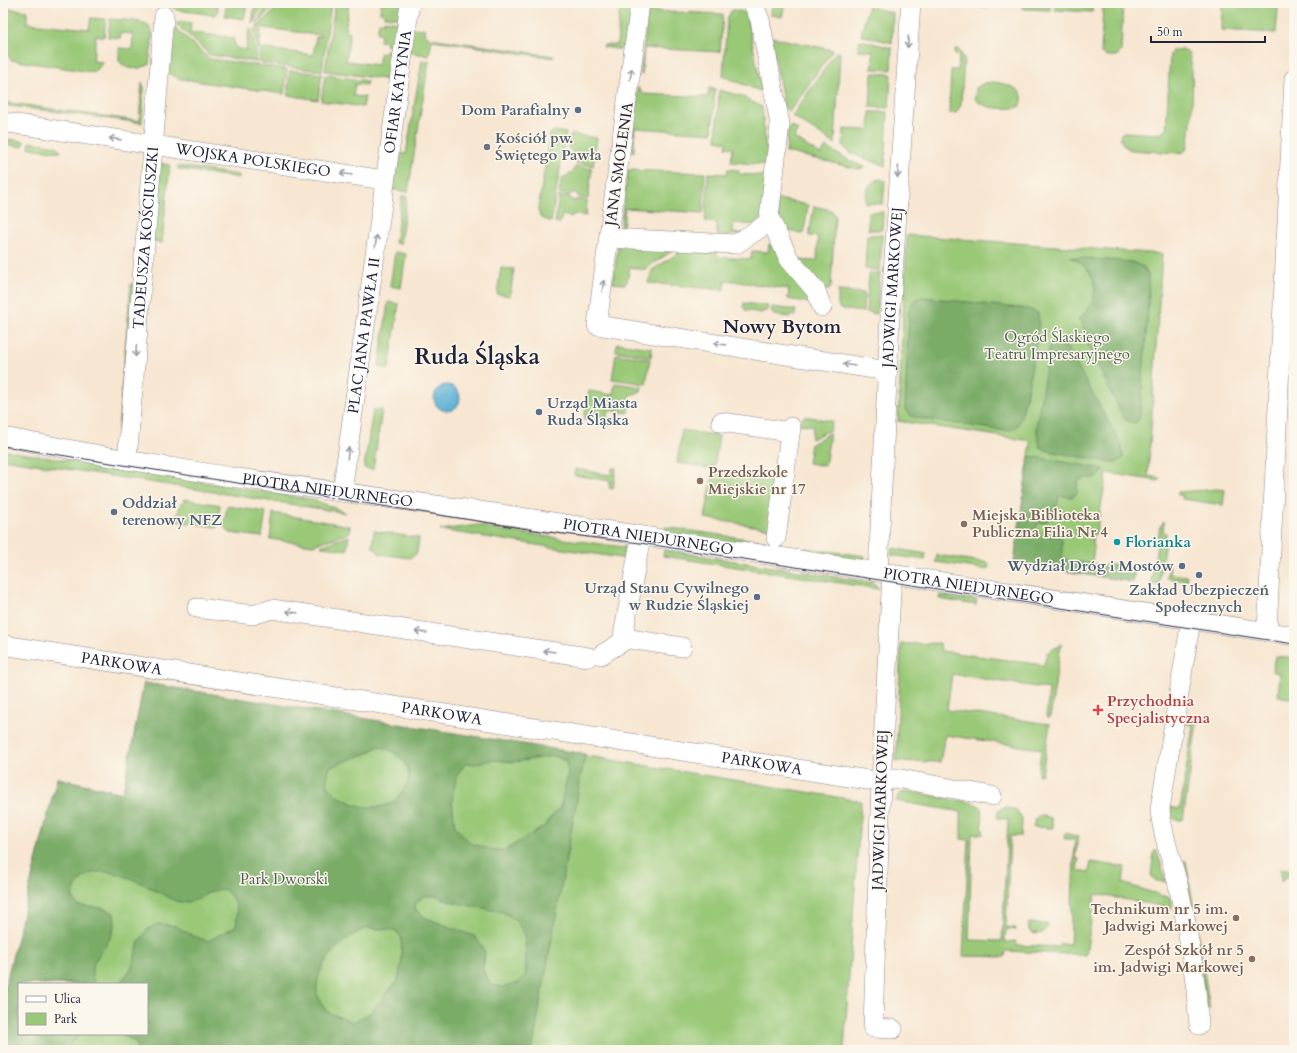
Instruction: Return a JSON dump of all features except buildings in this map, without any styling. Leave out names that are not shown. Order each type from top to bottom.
[{"type":"street","name":"OFIAR KATYNIA","points":[[384,180],[410,3]]},
{"type":"street","name":"JANA SMOLENIA","points":[[640,3],[597,325],[887,371]]},
{"type":"street","points":[[753,3],[760,20],[780,124],[769,217],[789,259],[816,291],[822,307]]},
{"type":"street","name":"JADWIGI MARKOWEJ","points":[[893,1029],[873,1028],[881,782],[887,371],[898,170],[911,3]]},
{"type":"street","name":"TADEUSZA KOŚCIUSZKI","points":[[127,460],[164,16]]},
{"type":"street","points":[[1267,632],[1294,79]]},
{"type":"street","name":"WOJSKA POLSKIEGO","points":[[3,122],[384,180]]},
{"type":"street","name":"PLAC JANA PAWŁA II","points":[[342,492],[384,180]]},
{"type":"street","points":[[609,238],[736,244],[771,222]]},
{"type":"street","points":[[721,422],[791,429],[776,538]]},
{"type":"street","name":"PIOTRA NIEDURNEGO","points":[[3,437],[127,460],[481,511],[1294,636]]},
{"type":"street","points":[[197,608],[253,615],[272,609],[595,656],[618,645],[623,638],[641,536]]},
{"type":"street","points":[[1191,620],[1160,809],[1162,831],[1175,871],[1188,933],[1199,1025]]},
{"type":"street","points":[[623,638],[682,646]]},
{"type":"street","name":"PARKOWA","points":[[3,645],[881,782],[896,778],[992,796]]},
{"type":"green space","points":[[170,3],[208,3],[208,5],[218,7],[217,14],[213,15],[177,10],[170,6]]},
{"type":"green space","points":[[226,3],[238,3],[238,5],[247,6],[244,19],[225,16]]},
{"type":"green space","points":[[255,3],[264,3],[252,24],[252,22]]},
{"type":"green space","points":[[268,3],[278,3],[256,23]]},
{"type":"green space","points":[[283,3],[320,8],[320,3],[331,3],[322,71],[261,63],[254,29],[261,30],[259,48],[313,55],[316,37],[321,37],[321,35],[256,27]]},
{"type":"green space","points":[[335,3],[349,3],[345,31],[350,33],[346,61],[378,65],[380,53],[384,54],[385,50],[394,51],[390,80],[325,71]]},
{"type":"green space","points":[[381,3],[402,3],[400,18],[384,16],[384,13],[380,12]]},
{"type":"green space","points":[[620,3],[636,3],[630,51],[603,47],[604,45],[617,45]]},
{"type":"green space","points":[[772,3],[785,3],[782,17],[771,15]]},
{"type":"green space","points":[[956,3],[988,3],[988,7],[956,6]]},
{"type":"green space","points":[[1023,3],[1050,3],[1050,10],[1023,9]]},
{"type":"green space","points":[[1055,3],[1093,3],[1092,12],[1055,10]]},
{"type":"green space","points":[[1103,3],[1123,3],[1121,52],[1116,56],[1106,56],[1101,53]]},
{"type":"green space","points":[[1222,3],[1275,3],[1278,9],[1276,33],[1221,30]]},
{"type":"green space","points":[[868,6],[893,13],[892,43],[861,35]]},
{"type":"green space","points":[[649,7],[649,11],[723,14],[720,52],[644,48],[642,75],[640,73]]},
{"type":"green space","points":[[5,8],[27,11],[27,23],[89,29],[91,18],[106,19],[104,37],[96,36],[93,61],[103,62],[97,70],[91,72],[11,60],[3,47]]},
{"type":"green space","points":[[734,10],[743,12],[747,15],[762,92],[723,76],[727,19],[731,11]]},
{"type":"green space","points":[[110,19],[135,21],[147,25],[150,28],[152,33],[152,41],[149,65],[133,69],[126,67],[119,61],[119,48],[132,49],[133,34],[121,33],[120,38],[108,37]]},
{"type":"green space","points":[[384,20],[399,22],[395,47],[385,45],[386,42],[380,41],[381,34],[377,33],[379,22],[384,23]]},
{"type":"green space","points":[[181,21],[191,23],[190,32],[233,38],[236,48],[246,50],[249,29],[251,29],[258,62],[210,55],[176,24]]},
{"type":"green space","points":[[172,27],[174,27],[210,59],[287,69],[284,94],[181,79],[167,73]]},
{"type":"green space","points":[[412,28],[425,29],[424,34],[430,38],[554,56],[553,58],[432,40],[429,56],[409,52]]},
{"type":"green space","points":[[771,37],[833,50],[789,112],[784,107]]},
{"type":"green space","points":[[860,40],[892,48],[891,70],[872,69],[873,51],[858,50]]},
{"type":"green space","points":[[955,49],[958,49],[964,58],[961,105],[956,113],[949,113],[951,70],[958,70],[959,56],[955,55]]},
{"type":"green space","points":[[1173,50],[1181,50],[1188,53],[1192,71],[1193,85],[1189,141],[1187,149],[1184,152],[1178,153],[1131,150],[1124,146],[1121,140],[1121,134],[1124,132],[1157,134],[1166,131],[1170,54]]},
{"type":"green space","points":[[836,52],[840,53],[835,144],[792,116]]},
{"type":"green space","points":[[422,60],[429,61],[408,192],[383,188],[388,152],[406,154]]},
{"type":"green space","points":[[290,70],[322,74],[318,100],[287,95]]},
{"type":"green space","points":[[872,73],[891,74],[889,108],[870,107]]},
{"type":"green space","points":[[325,75],[367,81],[366,85],[355,84],[353,96],[365,97],[363,107],[321,101]]},
{"type":"green space","points":[[142,82],[144,88],[142,123],[3,105],[3,102],[139,121]]},
{"type":"green space","points":[[993,82],[1010,86],[1020,92],[1022,101],[1019,107],[989,107],[975,99],[976,88],[984,83]]},
{"type":"green space","points":[[638,87],[643,94],[708,97],[709,88],[715,89],[712,133],[635,128],[634,152],[631,150]]},
{"type":"green space","points":[[719,90],[741,96],[762,107],[766,149],[770,149],[769,165],[731,162],[733,148],[726,147],[727,142],[716,140]]},
{"type":"green space","points":[[870,112],[888,112],[885,166],[850,153],[843,146],[844,129],[869,130]]},
{"type":"green space","points":[[791,126],[798,130],[794,138],[821,155],[826,147],[850,161],[865,167],[859,169],[786,152],[788,129]]},
{"type":"green space","points":[[555,131],[566,133],[551,222],[540,217],[538,210],[550,134]]},
{"type":"green space","points":[[571,134],[597,138],[593,166],[577,163],[575,156],[568,148]]},
{"type":"green space","points":[[3,139],[24,141],[23,147],[3,144]]},
{"type":"green space","points":[[30,142],[57,146],[61,152],[29,148]]},
{"type":"green space","points":[[158,163],[170,165],[162,243],[152,241]]},
{"type":"green space","points":[[178,166],[239,175],[239,178],[178,169]]},
{"type":"green space","points":[[576,166],[592,169],[588,199],[579,197],[574,192],[570,195],[559,193],[562,178],[572,173]]},
{"type":"green space","points":[[728,169],[738,170],[740,174],[765,176],[765,213],[757,225],[734,223],[733,233],[743,234],[718,236],[717,223],[705,222],[708,173],[727,174]]},
{"type":"green space","points":[[628,170],[705,173],[703,213],[625,208],[623,231],[621,231],[620,229]]},
{"type":"green space","points":[[880,179],[885,181],[883,204],[865,203],[868,188],[873,182]]},
{"type":"green space","points":[[402,196],[407,196],[400,244],[395,243]]},
{"type":"green space","points":[[559,196],[570,197],[573,201],[578,199],[587,201],[586,216],[573,214],[572,217],[562,215],[560,223],[555,222]]},
{"type":"green space","points":[[779,199],[808,205],[804,234],[779,229],[777,201]]},
{"type":"green space","points":[[814,206],[831,210],[835,215],[831,287],[829,290],[820,289],[796,260],[817,261],[818,237],[809,236]]},
{"type":"green space","points":[[868,212],[883,212],[882,230],[868,230]]},
{"type":"green space","points":[[867,235],[882,235],[880,270],[865,269]]},
{"type":"green space","name":"Ogród Ślaskiego Teatru Impresaryjnego","points":[[907,235],[1162,254],[1148,476],[1160,478],[1159,481],[1107,473],[1096,534],[1093,534],[1092,545],[1094,546],[1092,564],[1107,566],[1107,563],[1135,568],[1133,582],[1014,563],[1031,441],[898,421]]},
{"type":"green space","points":[[769,244],[772,244],[803,285],[811,303],[788,299],[789,289],[726,280],[724,290],[648,283],[652,270],[688,247],[717,248],[717,257],[751,259],[752,251],[768,252]]},
{"type":"green space","points":[[618,245],[680,246],[648,267],[646,270],[630,267],[627,282],[624,284],[613,283]]},
{"type":"green space","points":[[395,252],[406,254],[401,288],[390,286]]},
{"type":"green space","points":[[1070,257],[1132,262],[1143,267],[1148,274],[1149,297],[1140,417],[1137,422],[1132,423],[1124,419],[1089,348],[1082,322],[1078,319],[1092,303],[1095,285],[1087,269]]},
{"type":"green space","points":[[501,268],[514,269],[510,296],[497,294]]},
{"type":"green space","points":[[869,273],[880,273],[877,314],[866,312]]},
{"type":"green space","points":[[131,284],[134,284],[120,430],[118,430]]},
{"type":"green space","points":[[838,291],[864,293],[863,312],[840,309],[838,305]]},
{"type":"green space","points":[[923,297],[1028,309],[1038,313],[1039,323],[1027,394],[1020,420],[1017,426],[1012,430],[1006,431],[919,418],[912,416],[905,410],[909,311],[913,301],[917,298]]},
{"type":"green space","points":[[388,302],[399,304],[389,369],[379,367]]},
{"type":"green space","points":[[744,303],[768,306],[767,311],[763,311],[762,313],[745,310],[743,307]]},
{"type":"green space","points":[[772,307],[796,310],[795,316],[791,315],[790,317],[773,315],[774,312],[771,312]]},
{"type":"green space","points":[[1057,337],[1067,348],[1122,446],[1123,458],[1117,462],[1048,451],[1040,447],[1036,427],[1049,349],[1051,341]]},
{"type":"green space","points":[[617,343],[652,348],[651,357],[616,351]]},
{"type":"green space","points":[[616,354],[650,359],[646,384],[612,379]]},
{"type":"green space","points":[[615,383],[642,387],[641,391],[635,394],[630,394],[628,413],[608,410],[606,422],[584,419],[589,391],[613,395]]},
{"type":"green space","points":[[373,410],[382,410],[373,470],[364,468]]},
{"type":"green space","points":[[804,416],[832,421],[830,430],[811,439],[813,426],[799,424]]},
{"type":"green space","points":[[682,430],[719,436],[714,469],[677,463]]},
{"type":"green space","points":[[830,433],[825,466],[808,463],[811,444]]},
{"type":"green space","points":[[3,450],[315,500],[346,513],[3,459]]},
{"type":"green space","points":[[1029,456],[1104,469],[1101,474],[1094,478],[1084,479],[1077,482],[1077,493],[1073,497],[1059,496],[1056,511],[1047,521],[1037,524],[1036,529],[1043,536],[1058,536],[1062,539],[1062,556],[1065,560],[1107,566],[1107,563],[1135,568],[1133,582],[1014,563]]},
{"type":"green space","points":[[612,468],[616,468],[613,489],[609,488],[610,481],[574,475],[575,469],[611,475]]},
{"type":"green space","points":[[713,474],[778,483],[771,529],[705,518]]},
{"type":"green space","points":[[1217,489],[1225,490],[1223,505],[1182,499],[1183,496],[1178,495],[1178,492]]},
{"type":"green space","points":[[184,499],[220,505],[217,527],[175,521],[181,503],[183,504]]},
{"type":"green space","points":[[227,506],[266,512],[262,537],[230,533],[224,526]]},
{"type":"green space","points":[[273,513],[350,526],[349,533],[313,545],[270,539]]},
{"type":"green space","points":[[1164,522],[1163,532],[1166,533],[1159,585],[1151,584],[1160,526]]},
{"type":"green space","points":[[478,525],[499,530],[630,548],[627,559],[440,530]]},
{"type":"green space","points":[[665,527],[768,542],[767,548],[665,533]]},
{"type":"green space","points":[[374,531],[419,538],[417,553],[410,558],[380,554],[372,546]]},
{"type":"green space","points":[[349,536],[347,550],[321,546]]},
{"type":"green space","points":[[805,548],[865,556],[864,562],[804,554]]},
{"type":"green space","points":[[892,548],[926,554],[925,560],[891,555]]},
{"type":"green space","points":[[664,550],[874,583],[879,589],[663,556]]},
{"type":"green space","points":[[937,555],[989,563],[988,570],[936,562]]},
{"type":"green space","points":[[1169,566],[1169,574],[1187,576],[1187,581],[1167,578]]},
{"type":"green space","points":[[940,595],[977,600],[976,605],[939,599]]},
{"type":"green space","points":[[940,643],[941,651],[1044,665],[1047,653],[1061,644],[1050,718],[1046,717],[1049,689],[952,674],[947,710],[1050,724],[1042,774],[1038,775],[1041,749],[945,735],[940,762],[896,761],[901,644]]},
{"type":"green space","points":[[1275,656],[1294,658],[1294,699],[1278,696],[1280,674],[1272,671]]},
{"type":"green space","name":"Park Dworski","points":[[144,683],[861,801],[844,1050],[3,1050],[3,995],[57,778],[123,793]]},
{"type":"green space","name":"Park Dworski","points":[[144,683],[585,754],[532,1050],[139,1050],[135,1042],[124,1035],[148,1035],[148,983],[121,983],[132,967],[139,942],[148,929],[158,924],[175,926],[193,936],[208,941],[236,926],[236,905],[224,889],[213,891],[192,901],[179,902],[133,879],[109,872],[97,872],[87,875],[79,882],[72,896],[78,906],[103,908],[114,913],[115,923],[113,932],[95,960],[93,967],[92,976],[95,983],[18,983],[18,1035],[79,1035],[65,1050],[3,1050],[3,995],[57,778],[123,793]],"holes":[[[378,746],[394,752],[405,764],[408,770],[409,778],[406,785],[394,801],[383,806],[364,806],[344,799],[332,791],[327,781],[330,767],[370,752]],[[554,756],[566,761],[568,773],[560,808],[550,818],[545,826],[504,851],[489,849],[470,843],[455,826],[452,801],[456,777],[466,763],[474,764],[492,760],[514,762]],[[425,896],[437,896],[448,901],[502,912],[516,920],[525,935],[526,974],[519,983],[503,987],[491,985],[483,970],[485,952],[476,937],[426,918],[415,909],[416,902]],[[367,928],[395,930],[401,937],[402,960],[398,980],[370,1013],[353,1022],[327,1012],[317,993],[318,982],[320,972],[332,953],[348,938]]]},
{"type":"green space","points":[[1186,714],[1191,715],[1197,723],[1183,820],[1176,820],[1168,815],[1169,807],[1180,809],[1193,725],[1182,723]]},
{"type":"green space","points":[[906,791],[973,803],[981,807],[983,834],[972,834],[969,940],[1002,941],[1008,819],[997,818],[998,811],[1004,807],[1017,810],[1022,819],[1021,836],[1010,836],[1006,927],[1016,928],[1016,930],[1006,929],[1005,942],[1016,941],[1016,945],[1059,947],[1059,944],[1070,944],[1075,839],[1064,839],[1065,833],[1079,837],[1075,858],[1079,859],[1077,870],[1089,872],[1091,862],[1125,867],[1123,883],[1170,898],[1172,908],[1095,894],[1086,955],[1006,951],[1005,957],[963,956],[969,840],[961,839],[961,812],[896,801],[899,794]]},
{"type":"green space","points":[[1041,815],[1051,818],[1053,828],[1033,827],[1035,820]]},
{"type":"green space","points":[[1154,851],[1157,851],[1166,882],[1156,881],[1151,875]]},
{"type":"green space","points":[[1183,861],[1186,861],[1210,1009],[1207,1008],[1181,864]]},
{"type":"green space","points":[[1281,868],[1294,870],[1294,878],[1290,874],[1281,882]]},
{"type":"green space","points":[[1028,923],[1048,924],[1048,927],[1042,933],[1035,934],[1029,930]]},
{"type":"water","points":[[447,385],[456,389],[460,398],[456,407],[447,411],[438,407],[434,398],[438,389]]},
{"type":"tram line","points":[[3,446],[547,532],[640,543],[1294,644]]},
{"type":"place","name":"Dom Parafialny","points":[[578,110]]},
{"type":"place","name":"Kościół pw. Świętego Pawła","points":[[487,147]]},
{"type":"place","name":"Urząd Miasta Ruda Śląska","points":[[539,412]]},
{"type":"place","name":"Przedszkole Miejskie nr 17","points":[[700,481]]},
{"type":"place","name":"Oddział terenowy NFZ","points":[[114,512]]},
{"type":"place","name":"Miejska Biblioteka Publiczna Filia Nr 4","points":[[964,524]]},
{"type":"place","name":"Florianka","points":[[1117,542]]},
{"type":"place","name":"Wydział Dróg i Mostów","points":[[1182,566]]},
{"type":"place","name":"Zakład Ubezpieczeń Społecznych","points":[[1199,575]]},
{"type":"place","name":"Urząd Stanu Cywilnego w Rudzie Śląskiej","points":[[757,597]]},
{"type":"place","name":"Przychodnia Specjalistyczna","points":[[1098,710]]},
{"type":"place","name":"Technikum nr 5 im. Jadwigi Markowej","points":[[1236,918]]},
{"type":"place","name":"Zespół Szkół nr 5 im. Jadwigi Markowej","points":[[1252,959]]},
{"type":"district","name":"Nowy Bytom","points":[[782,326]]},
{"type":"district","name":"Ruda Śląska","points":[[477,356]]}]
